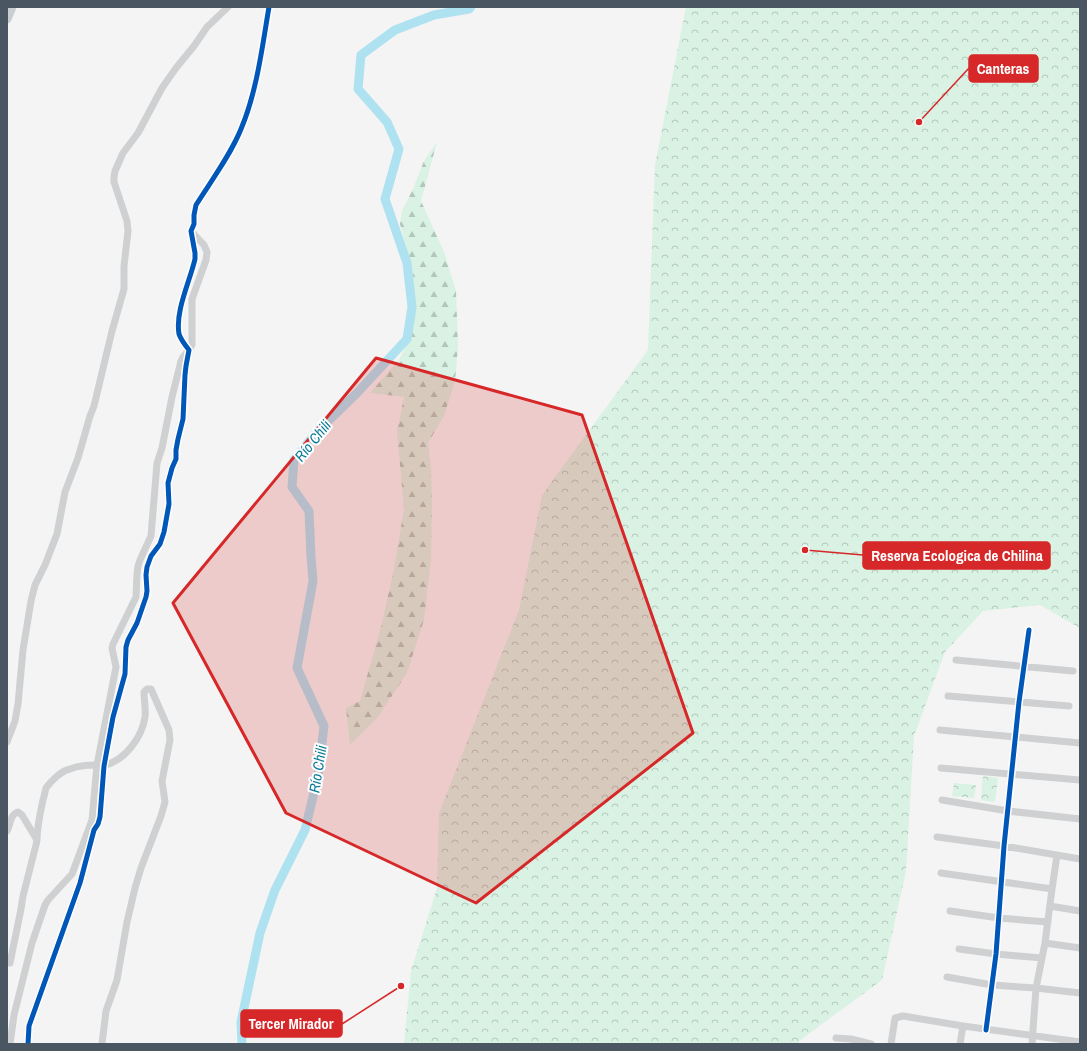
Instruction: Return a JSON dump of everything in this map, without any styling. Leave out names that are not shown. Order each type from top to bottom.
[{"type":"main road","points":[[7,19],[12,7]]},
{"type":"street","points":[[7,742],[15,721],[23,650],[35,585],[45,565],[57,534],[65,492],[78,458],[94,406],[124,289],[124,266],[128,231],[127,221],[114,182],[115,171],[123,153],[138,133],[155,100],[176,68],[207,27],[228,7]]},
{"type":"street","points":[[189,350],[181,339],[179,327],[182,301],[195,259],[191,231],[194,224],[196,205],[232,147],[241,131],[247,115],[257,76],[269,7]]},
{"type":"street","points":[[28,1044],[29,1026],[80,883],[94,830],[98,824],[102,794],[101,765],[125,674],[126,643],[137,623],[146,597],[147,567],[160,544],[164,532],[169,504],[168,483],[176,459],[176,450],[183,419],[186,366],[189,350],[192,345],[191,305],[208,252],[204,245],[191,231]]},
{"type":"street","points":[[10,1044],[18,997],[32,943],[45,905],[72,874],[92,820],[116,667],[112,648],[136,597],[138,566],[150,542],[152,531],[158,460],[181,361],[185,352],[189,350]]},
{"type":"street","points":[[986,1030],[996,954],[1004,846],[1015,737],[1029,630]]},
{"type":"street","points":[[956,660],[1073,671]]},
{"type":"street","points":[[10,963],[23,896],[35,851],[38,821],[46,789],[51,782],[70,768],[112,763],[120,758],[138,738],[145,715],[144,692],[147,689],[151,689],[169,730],[170,740],[162,781],[165,802],[162,816],[141,868],[135,888],[127,922],[117,980],[106,1010],[102,1044]]},
{"type":"street","points":[[948,696],[1069,706]]},
{"type":"street","points":[[940,730],[1080,743]]},
{"type":"street","points":[[941,768],[1080,780]]},
{"type":"street","points":[[942,800],[1008,811],[1080,818]]},
{"type":"street","points":[[7,831],[12,816],[18,812],[22,815],[37,840]]},
{"type":"street","points":[[937,837],[1004,846],[1080,859]]},
{"type":"street","points":[[1032,1044],[1036,988],[1045,943],[1057,855]]},
{"type":"street","points":[[941,873],[1052,889]]},
{"type":"street","points":[[1050,906],[1080,911]]},
{"type":"street","points":[[950,911],[999,918],[1048,922]]},
{"type":"street","points":[[1045,943],[1080,948]]},
{"type":"street","points":[[959,949],[1042,958]]},
{"type":"street","points":[[947,977],[992,985],[1080,993]]},
{"type":"street","points":[[891,1044],[895,1018],[903,1016],[986,1030],[1080,1042]]},
{"type":"street","points":[[960,1044],[963,1026]]},
{"type":"street","points":[[836,1038],[851,1039],[871,1044]]},
{"type":"highlighted area","points":[[376,358],[582,415],[693,733],[476,903],[286,813],[173,603]]},
{"type":"green space","points":[[686,7],[1080,7],[1080,634],[1078,627],[1040,605],[983,611],[945,652],[914,736],[906,871],[882,980],[799,1041],[799,1044],[404,1044],[411,971],[437,888],[439,813],[519,610],[542,495],[648,350],[655,165]]},
{"type":"green space","points":[[437,142],[421,201],[444,252],[456,291],[458,346],[455,381],[444,416],[428,443],[431,468],[432,504],[431,559],[424,620],[407,673],[378,717],[350,745],[346,708],[360,701],[381,627],[394,569],[404,509],[397,432],[404,397],[370,393],[399,360],[412,333],[414,305],[413,272],[400,224],[402,211],[413,189],[424,161]]},
{"type":"green space","points":[[983,776],[998,778],[995,802],[981,800]]},
{"type":"green space","points":[[954,783],[976,785],[974,798],[952,796]]},
{"type":"waterway","name":"Río Chili","points":[[242,1044],[241,1022],[260,933],[275,890],[305,830],[318,776],[324,726],[297,668],[313,581],[309,511],[292,487],[294,460],[315,434],[357,393],[407,339],[412,307],[407,263],[385,199],[399,149],[387,122],[358,89],[361,55],[395,30],[434,15],[469,9],[471,7]]},
{"type":"cycle path","points":[[28,1044],[29,1026],[80,883],[94,830],[100,817],[104,766],[113,717],[125,674],[126,647],[137,623],[146,597],[147,567],[151,556],[160,544],[164,532],[169,504],[168,483],[176,459],[176,450],[183,419],[185,375],[189,350],[179,334],[178,325],[181,306],[195,259],[191,231],[194,224],[196,205],[237,139],[247,115],[255,85],[269,7]]},
{"type":"cycle path","points":[[986,1030],[996,954],[1004,846],[1019,702],[1029,630]]},
{"type":"place","name":"Canteras","points":[[919,122]]},
{"type":"place","name":"Reserva Ecologica de Chilina","points":[[805,550]]},
{"type":"place","name":"Tercer Mirador","points":[[401,986]]}]
